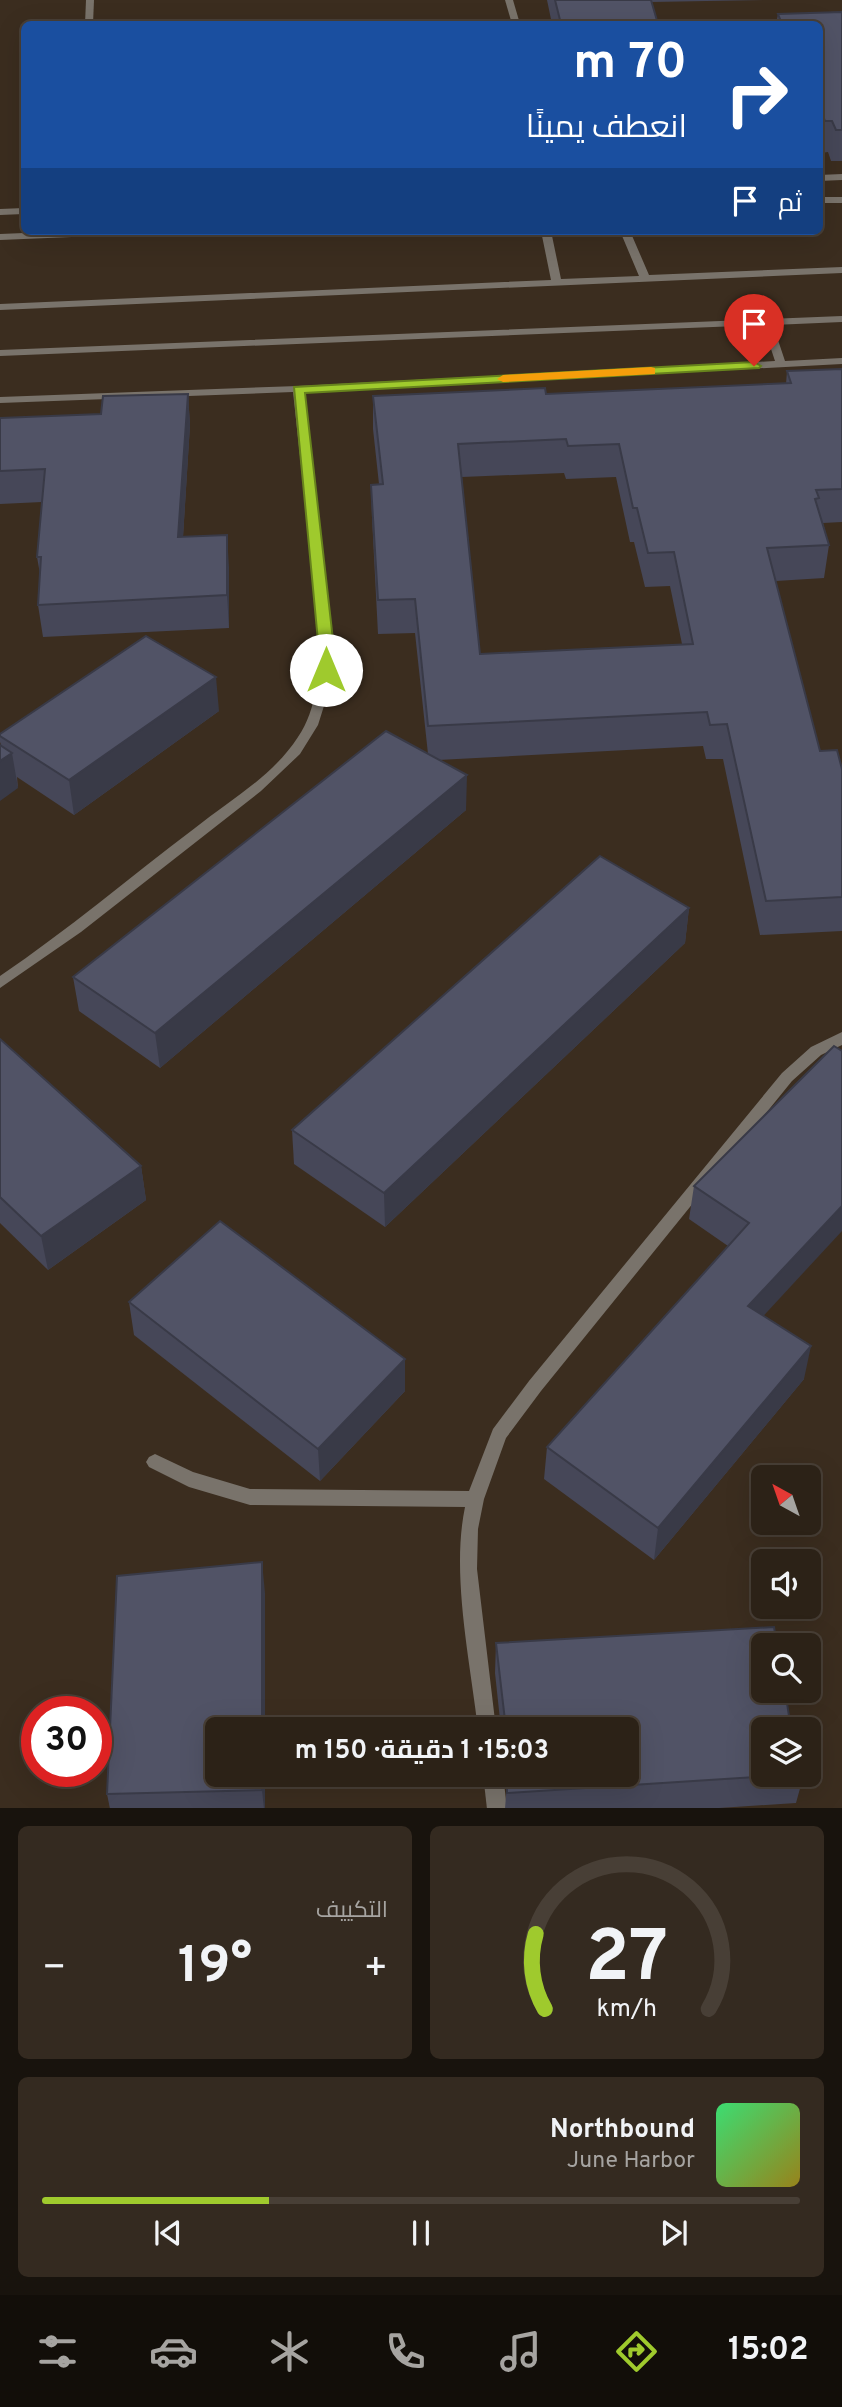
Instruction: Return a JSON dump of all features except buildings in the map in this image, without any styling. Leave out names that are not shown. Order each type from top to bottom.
[{"type":"street","points":[[89,21],[90,0]]},
{"type":"street","points":[[509,0],[515,21]]},
{"type":"street","points":[[823,178],[842,177]]},
{"type":"street","points":[[823,200],[842,200]]},
{"type":"street","points":[[0,212],[21,211]]},
{"type":"street","points":[[0,237],[48,235]]},
{"type":"street","points":[[547,235],[557,283]]},
{"type":"street","points":[[627,235],[645,279]]},
{"type":"street","points":[[0,307],[842,270]]},
{"type":"street","points":[[0,353],[842,319]]},
{"type":"street","points":[[767,322],[781,364]]},
{"type":"street","points":[[0,400],[298,389],[842,361]]},
{"type":"street","points":[[0,984],[49,950],[268,777],[303,739],[321,706],[326,670],[326,640],[298,389]]},
{"type":"street","points":[[486,1717],[468,1569],[469,1529],[475,1499],[499,1434],[535,1385],[787,1077],[816,1051],[842,1038]]},
{"type":"street","points":[[155,1462],[189,1479],[250,1497],[475,1499]]},
{"type":"street","points":[[495,1787],[497,1808]]},
{"type":"slow traffic","points":[[503,379],[651,371]]},
{"type":"route","points":[[326,670],[326,640],[298,389],[754,366]]}]
